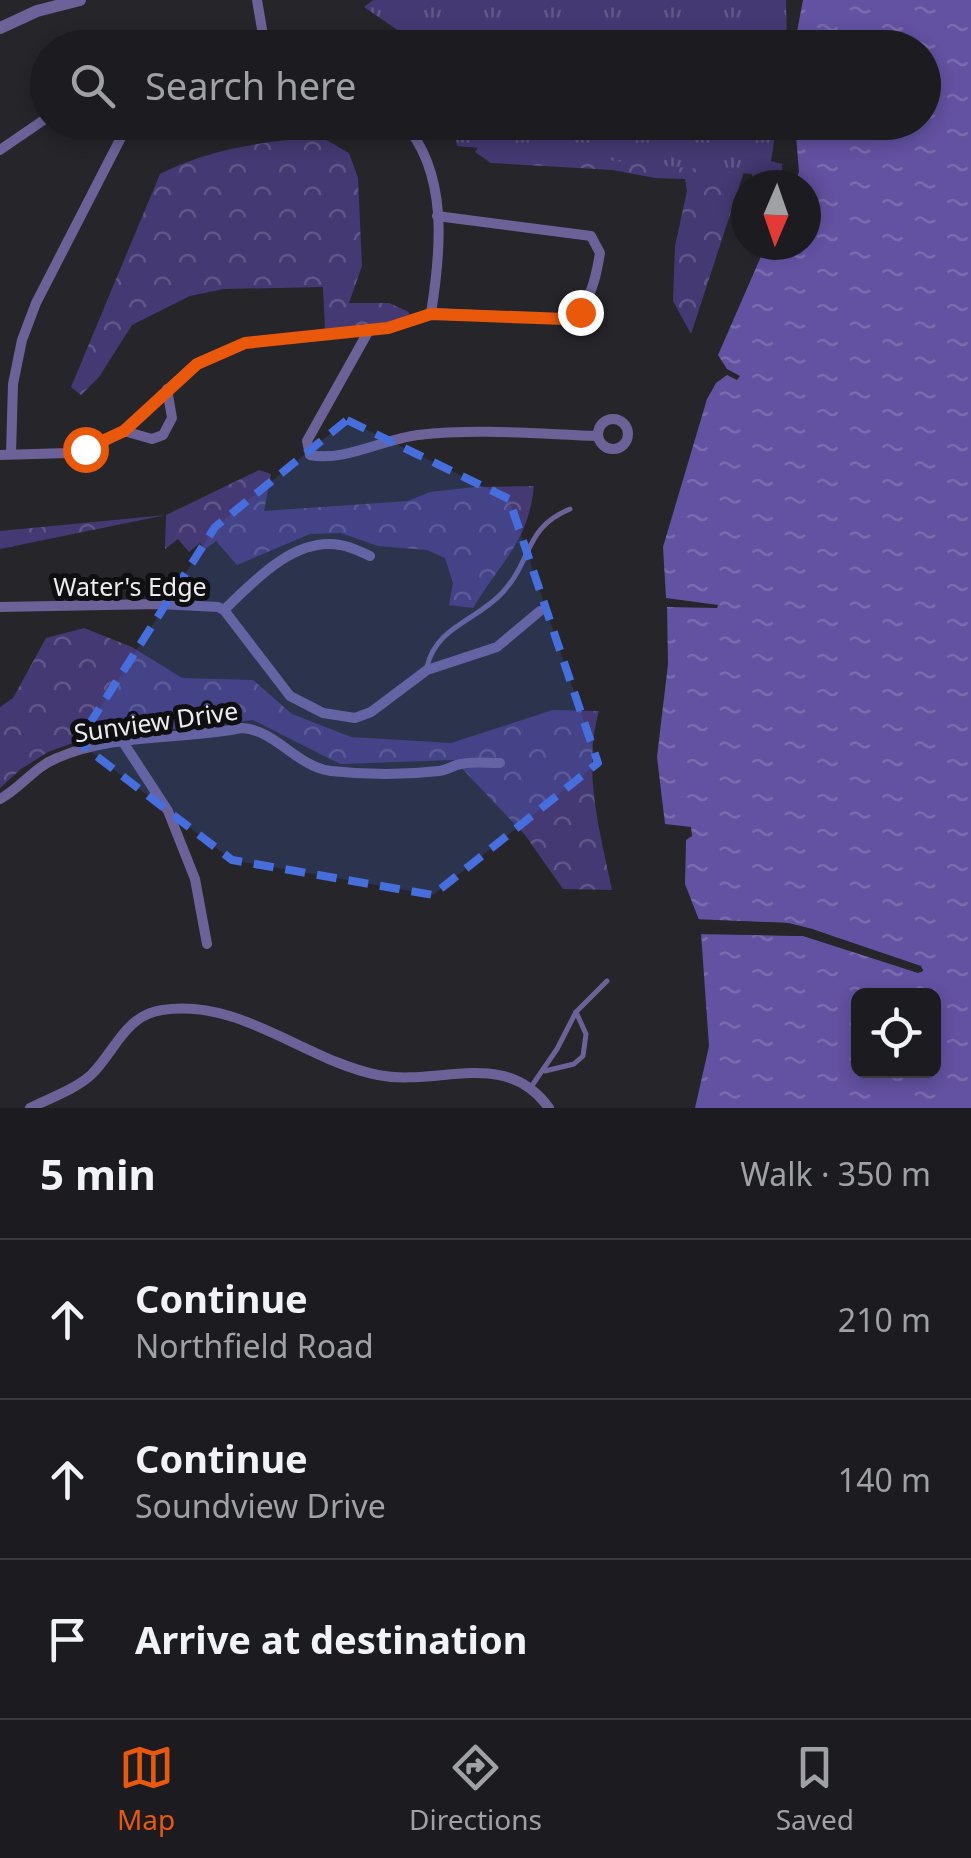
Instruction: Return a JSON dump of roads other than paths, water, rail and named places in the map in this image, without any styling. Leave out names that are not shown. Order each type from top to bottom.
[{"type":"street","points":[[0,26],[80,0]]},
{"type":"street","points":[[257,0],[262,30]]},
{"type":"street","points":[[0,150],[30,129]]},
{"type":"street","points":[[120,140],[36,303],[22,340],[12,384],[5,455],[85,449],[124,431],[197,364],[245,343],[368,332],[400,326],[431,314],[570,317],[586,304],[600,252],[594,239],[581,232],[437,216]]},
{"type":"street","points":[[415,140],[431,170],[437,216],[437,274],[431,314]]},
{"type":"street","points":[[368,332],[306,440],[310,455],[330,456],[398,438],[452,432],[598,436]]},
{"type":"street","points":[[124,431],[152,438],[163,436],[172,418],[167,389]]},
{"type":"street","points":[[224,610],[259,575],[311,546],[342,545],[370,556]]},
{"type":"street","name":"Water's Edge","points":[[0,607],[159,604],[224,610],[290,696],[324,713],[356,718],[371,712],[427,670],[497,647],[540,611]]},
{"type":"street","name":"Sunview Drive","points":[[0,799],[52,760],[123,742],[251,729],[327,771],[417,773],[447,770],[462,763],[500,763]]},
{"type":"street","points":[[123,742],[168,811],[195,879],[207,944]]},
{"type":"street","points":[[30,1108],[73,1088],[92,1074],[136,1020],[158,1010],[191,1008],[238,1019],[350,1069],[424,1078],[482,1072],[506,1076],[531,1087],[550,1108]]},
{"type":"lane","points":[[427,670],[430,652],[438,640],[498,598],[519,572],[538,529],[570,509]]},
{"type":"lane","points":[[531,1087],[576,1012],[606,982]]},
{"type":"lane","points":[[542,1071],[574,1064],[583,1056],[586,1034],[576,1012]]},
{"type":"water","points":[[803,0],[971,0],[971,1108],[695,1108],[709,1046],[701,933],[804,936],[922,972],[923,969],[788,923],[699,920],[685,884],[686,840],[692,836],[691,827],[665,824],[657,757],[668,664],[667,607],[718,605],[666,598],[663,547],[707,399],[716,383],[727,375],[737,380],[740,376],[727,369],[718,355],[759,260],[821,260],[821,170],[799,170],[796,140],[941,140],[941,30],[797,30]]}]
